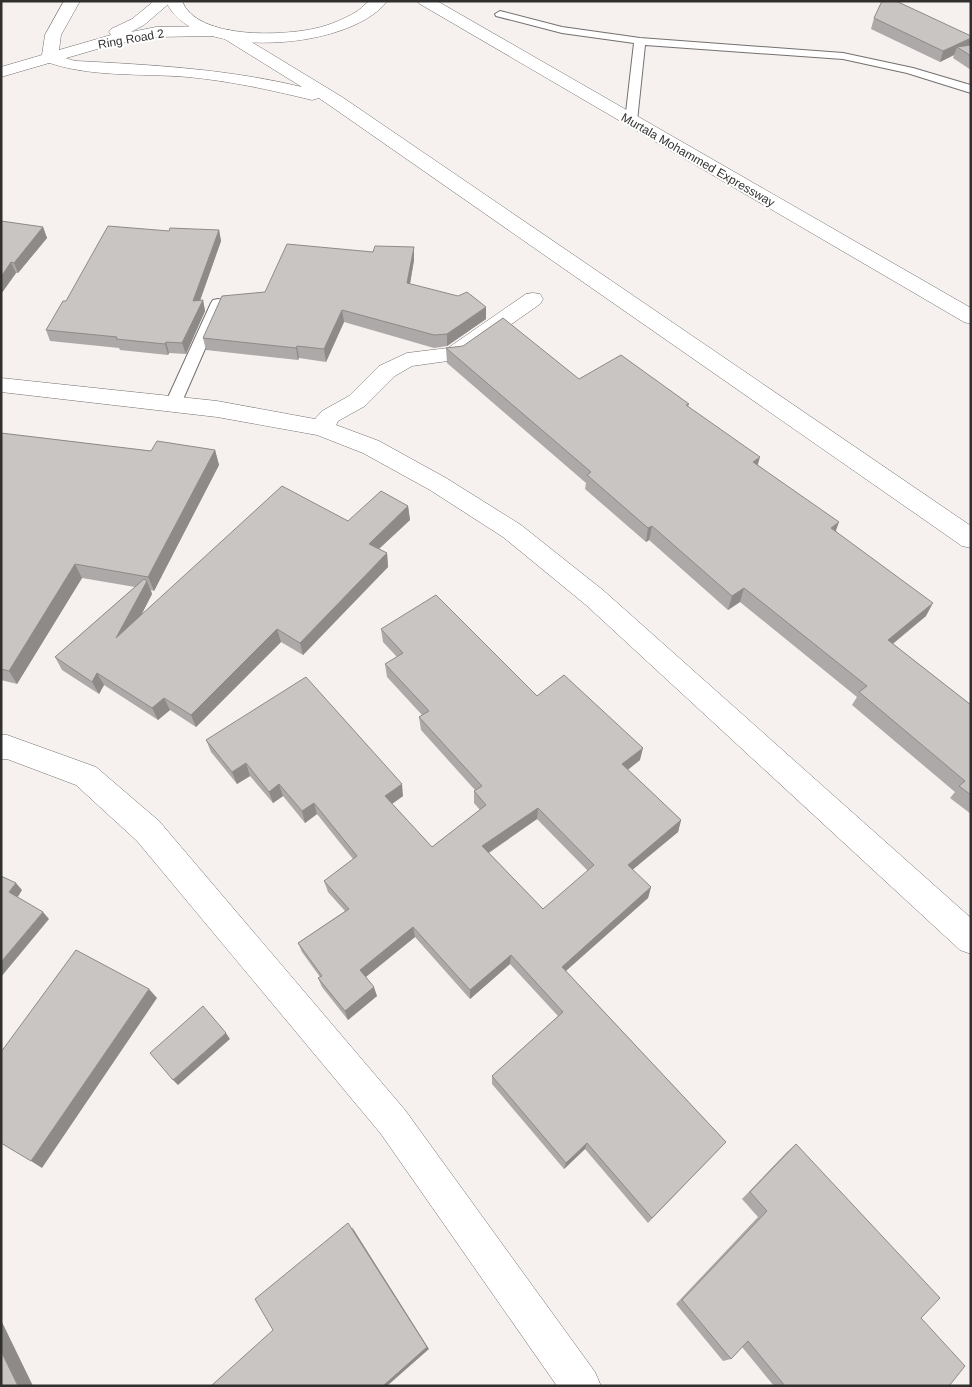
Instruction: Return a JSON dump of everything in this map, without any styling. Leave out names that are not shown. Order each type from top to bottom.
[{"type":"main road","points":[[72,1],[52,35],[50,58],[69,65],[189,72],[264,83],[336,101]]},
{"type":"main road","name":"Ring Road 2","points":[[50,58],[112,35],[138,22],[164,1]]},
{"type":"main road","points":[[174,1],[181,13],[189,20],[221,33],[336,101],[971,539]]},
{"type":"main road","name":"Ring Road 2","points":[[1,72],[116,40],[156,32],[221,33],[283,38],[319,32],[351,22],[379,1]]},
{"type":"main road","name":"Murtala Mohammed Expressway","points":[[425,1],[971,317]]},
{"type":"main road","points":[[321,428],[330,416],[357,401],[387,371],[407,360],[454,354],[533,299]]},
{"type":"main road","points":[[1,385],[217,408],[321,428],[371,448],[430,480],[512,532],[595,598],[971,939]]},
{"type":"main road","points":[[1,747],[7,747],[86,776],[148,832],[394,1122],[581,1386]]},
{"type":"lane","points":[[500,14],[562,30],[640,40],[843,56],[909,70],[971,90]]},
{"type":"lane","points":[[631,121],[640,40]]},
{"type":"lane","points":[[173,404],[218,302]]},
{"type":"building","points":[[882,1],[896,1],[971,36],[971,38],[943,51],[874,18]]},
{"type":"building","points":[[971,45],[971,56],[957,47]]},
{"type":"building","points":[[1,221],[43,227],[14,263],[11,262],[1,277]]},
{"type":"building","points":[[108,226],[169,231],[170,228],[219,230],[193,301],[203,300],[182,343],[166,342],[165,344],[46,330],[63,301],[66,301]]},
{"type":"building","points":[[287,244],[373,252],[375,246],[414,247],[407,283],[458,296],[467,292],[486,307],[447,334],[434,335],[342,310],[324,349],[297,346],[296,348],[203,338],[222,296],[265,292]]},
{"type":"building","points":[[503,318],[579,379],[621,355],[689,404],[686,405],[760,457],[753,462],[839,522],[831,528],[933,603],[888,640],[971,705],[971,795],[959,786],[965,781],[859,692],[867,686],[744,588],[732,596],[652,526],[648,528],[587,475],[591,472],[446,348],[463,346]]},
{"type":"building","points":[[1,433],[151,451],[157,441],[215,450],[148,577],[75,564],[9,671],[1,669]]},
{"type":"building","points":[[282,486],[348,521],[381,491],[408,506],[369,544],[387,553],[300,643],[277,629],[191,715],[164,698],[152,708],[97,673],[92,682],[55,657],[144,579],[147,581],[116,638]]},
{"type":"building","points":[[436,595],[537,696],[564,675],[643,748],[622,764],[681,820],[628,865],[651,887],[562,967],[726,1142],[652,1218],[587,1143],[566,1163],[492,1076],[563,1012],[511,955],[470,990],[413,927],[360,970],[374,987],[345,1011],[318,978],[322,976],[298,943],[349,909],[324,881],[357,856],[314,803],[302,811],[279,784],[269,792],[246,763],[232,772],[206,740],[306,677],[402,784],[385,796],[432,847],[486,805],[474,791],[482,786],[419,717],[429,711],[385,664],[403,653],[381,629]],"holes":[[[538,808],[594,865],[543,909],[482,846]]]},
{"type":"building","points":[[1,876],[16,883],[9,892],[43,912],[1,962]]},
{"type":"building","points":[[76,950],[149,989],[31,1161],[1,1143],[1,1052]]},
{"type":"building","points":[[203,1006],[226,1033],[173,1080],[150,1053]]},
{"type":"building","points":[[796,1144],[940,1298],[921,1318],[965,1366],[949,1386],[785,1386],[748,1341],[731,1359],[682,1300],[767,1211],[750,1192]]},
{"type":"building","points":[[348,1223],[427,1347],[383,1386],[211,1386],[273,1330],[255,1299]]},
{"type":"building","points":[[1,1351],[18,1386],[1,1386]]}]
